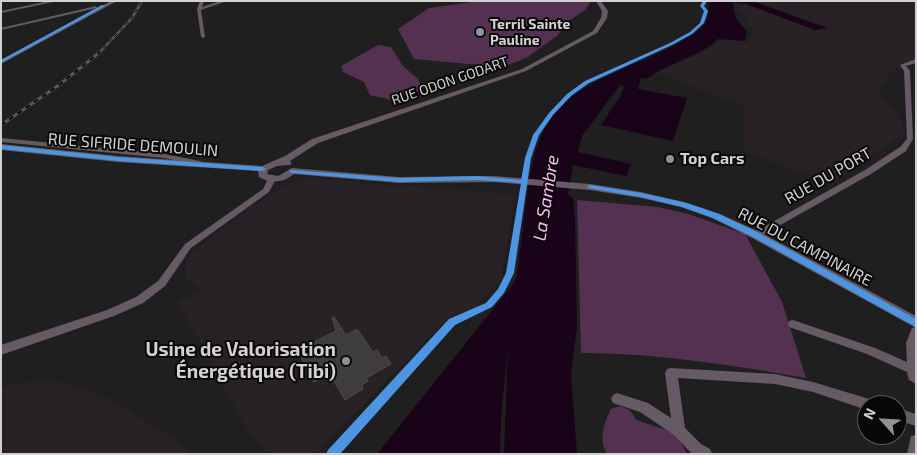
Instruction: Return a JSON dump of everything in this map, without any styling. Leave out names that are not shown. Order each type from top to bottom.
[{"type":"main road","name":"RUE ODON GODART","points":[[279,162],[287,160],[300,148],[315,141],[524,70],[595,32],[604,18],[605,11],[600,1]]},
{"type":"main road","name":"RUE ODON GODART","points":[[292,168],[298,156],[318,144],[522,74],[583,42],[599,33],[608,21],[608,10],[600,1]]},
{"type":"main road","name":"RUE SIFRIDE DEMOULIN","points":[[3,145],[118,159],[263,169],[279,162]]},
{"type":"main road","points":[[263,169],[262,176],[272,179],[286,176],[292,168],[279,162]]},
{"type":"main road","name":"RUE DU CAMPINAIRE","points":[[292,168],[399,180],[478,178],[590,187],[641,195],[684,205],[716,216],[756,235],[916,323]]},
{"type":"street","points":[[1,12],[56,1]]},
{"type":"street","points":[[1,62],[115,1]]},
{"type":"street","points":[[202,1],[199,9],[203,37]]},
{"type":"street","points":[[199,9],[225,1]]},
{"type":"street","points":[[1,29],[103,6]]},
{"type":"street","points":[[913,140],[906,71],[902,65],[916,61]]},
{"type":"street","name":"RUE DU PORT","points":[[756,235],[868,172],[903,149],[913,140]]},
{"type":"street","points":[[1,350],[125,307],[145,297],[158,287],[188,246],[266,190],[272,179]]},
{"type":"street","points":[[793,324],[871,351],[915,375]]},
{"type":"street","points":[[915,375],[912,343],[916,331]]},
{"type":"street","points":[[679,430],[671,373],[775,379],[813,387],[857,401]]},
{"type":"street","points":[[617,399],[644,408],[679,430],[696,449],[705,454]]},
{"type":"street","points":[[914,454],[916,441]]},
{"type":"shaded area","name":"Terril Sainte Pauline","points":[[479,1],[591,1],[585,10],[570,20],[557,36],[526,58],[502,67],[414,59],[398,29],[429,8]]},
{"type":"shaded area","points":[[754,1],[916,1],[916,63],[896,68],[878,89],[900,119],[904,134],[831,183],[743,151],[745,106],[656,73],[713,47],[721,39],[749,41],[753,32],[736,6],[746,4],[814,30],[828,28]]},
{"type":"shaded area","points":[[378,45],[391,47],[403,66],[419,80],[421,91],[392,100],[370,95],[364,82],[343,72],[341,66]]},
{"type":"shaded area","points":[[306,177],[516,195],[500,283],[473,309],[449,317],[315,454],[269,454],[249,433],[177,300],[195,295],[201,290],[186,278],[186,257],[250,207],[288,184]]},
{"type":"shaded area","points":[[577,200],[658,207],[688,214],[745,234],[782,302],[806,378],[666,357],[581,353]]},
{"type":"shaded area","points":[[35,381],[59,382],[108,398],[179,442],[190,454],[1,454],[1,386]]},
{"type":"shaded area","points":[[620,406],[630,410],[636,420],[676,433],[687,454],[607,454],[602,437],[604,426],[611,409]]},
{"type":"water","name":"La Sambre","points":[[708,1],[752,1],[827,28],[815,30],[746,4],[733,2],[736,18],[747,31],[745,41],[718,39],[701,51],[664,68],[647,79],[641,78],[638,89],[687,98],[673,141],[601,125],[621,95],[624,86],[620,85],[582,136],[578,152],[631,164],[626,176],[573,165],[568,195],[573,198],[575,221],[577,328],[571,374],[577,454],[504,454],[508,346],[501,419],[500,454],[377,454],[514,283],[517,275],[528,187],[534,157],[538,144],[551,118],[561,106],[587,86],[666,50],[697,31],[707,20],[709,12]]},
{"type":"building","name":"Usine de Valorisation Énergétique (Tibi)","points":[[334,317],[346,335],[357,329],[373,352],[377,350],[382,358],[386,356],[391,364],[366,378],[368,381],[362,385],[363,389],[345,400],[329,373],[314,382],[301,357],[315,349],[312,343],[336,331],[332,318]]},
{"type":"railway","points":[[100,52],[132,18],[142,1]]},
{"type":"railway","points":[[1,125],[59,85],[100,52]]},
{"type":"cycle path","points":[[332,454],[452,322],[489,305],[501,291],[510,273],[528,158],[536,135],[551,114],[569,95],[587,82],[691,33],[702,23],[706,11],[702,6],[705,1]]},
{"type":"cycle path","points":[[1,62],[103,6]]},
{"type":"cycle path","points":[[1,147],[118,159],[263,169]]},
{"type":"cycle path","points":[[292,171],[399,180],[477,178],[519,181]]},
{"type":"cycle path","points":[[590,187],[641,195],[684,205],[716,216],[756,235],[916,323]]},
{"type":"place","name":"Terril Sainte Pauline","points":[[480,32]]},
{"type":"place","name":"Top Cars","points":[[670,159]]},
{"type":"place","name":"Usine de Valorisation Énergétique (Tibi)","points":[[346,361]]}]
